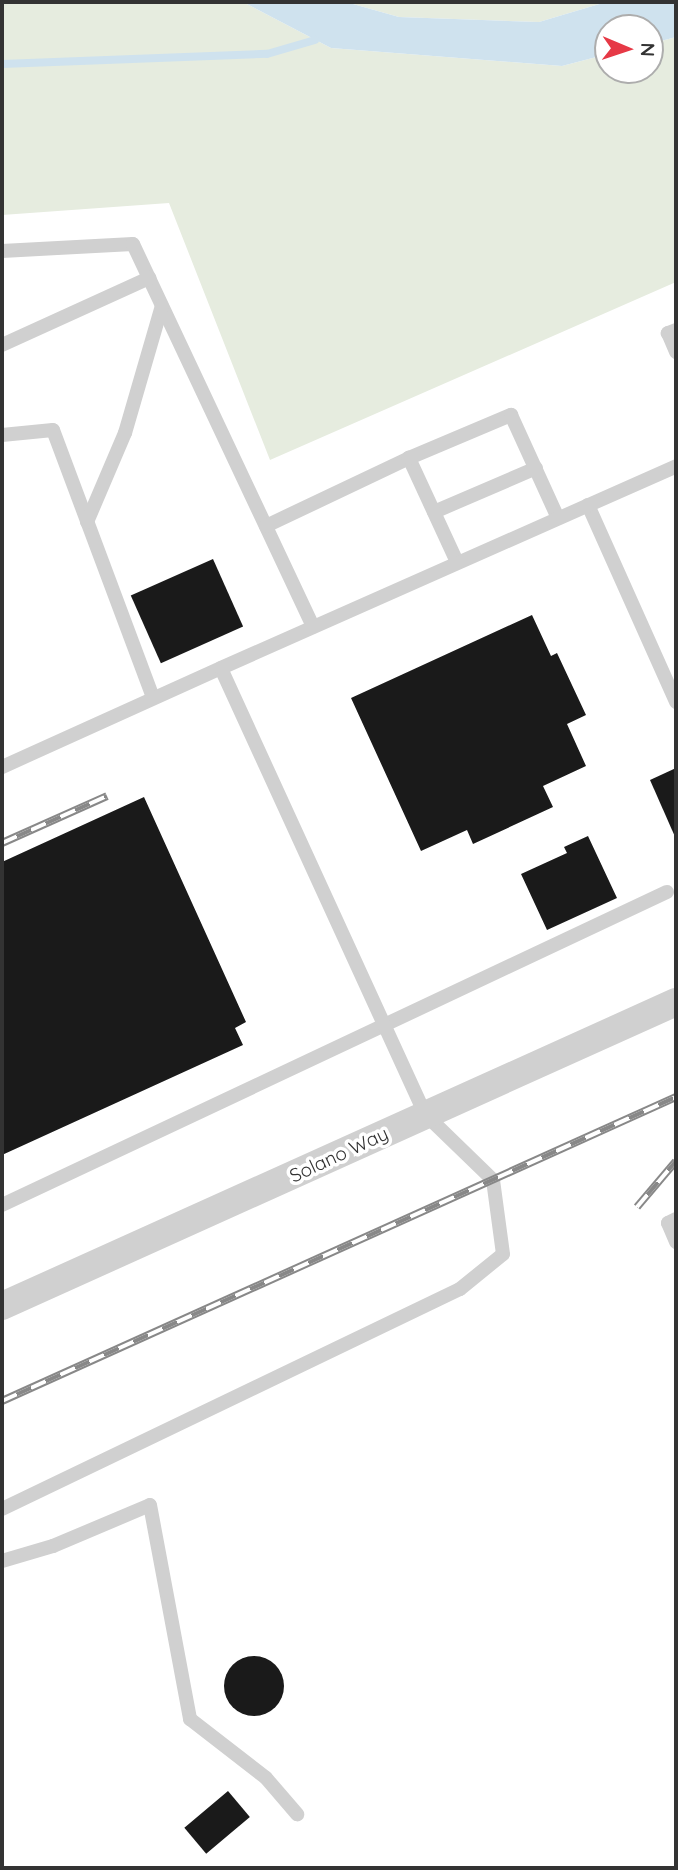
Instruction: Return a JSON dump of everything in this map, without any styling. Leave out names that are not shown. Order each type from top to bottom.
[{"type":"street","name":"Solano Way","points":[[2,1306],[676,1002]]},
{"type":"lane","points":[[2,251],[133,244],[313,626]]},
{"type":"lane","points":[[2,345],[149,278]]},
{"type":"lane","points":[[87,522],[125,433],[162,306]]},
{"type":"lane","points":[[676,330],[668,333],[676,352]]},
{"type":"lane","points":[[266,526],[409,458],[511,415],[558,518]]},
{"type":"lane","points":[[2,435],[53,430],[153,698]]},
{"type":"lane","points":[[409,458],[457,562]]},
{"type":"lane","points":[[2,767],[676,466]]},
{"type":"lane","points":[[434,512],[536,468]]},
{"type":"lane","points":[[588,505],[676,702]]},
{"type":"lane","points":[[2,1508],[460,1289],[503,1254],[493,1180],[425,1114],[221,668]]},
{"type":"lane","points":[[2,1205],[667,892]]},
{"type":"lane","points":[[676,1219],[668,1223],[676,1242]]},
{"type":"lane","points":[[2,1561],[53,1545],[150,1505],[190,1719],[266,1778],[297,1814]]},
{"type":"shaded area","points":[[2,2],[243,2],[331,48],[562,66],[594,58],[594,84],[664,84],[664,40],[676,37],[676,282],[270,460],[169,203],[2,215]]},
{"type":"shaded area","points":[[346,2],[606,2],[539,22],[399,17]]},
{"type":"water","points":[[243,2],[346,2],[399,17],[539,22],[606,2],[676,2],[676,37],[664,40],[664,14],[594,14],[594,58],[562,66],[331,48]]},
{"type":"building","points":[[213,559],[243,627],[161,663],[131,596]]},
{"type":"building","points":[[532,615],[551,656],[557,653],[586,715],[567,724],[586,766],[543,786],[553,807],[473,844],[467,830],[421,851],[351,698]]},
{"type":"building","points":[[676,768],[676,839],[650,780]]},
{"type":"building","points":[[144,797],[246,1022],[235,1028],[243,1045],[2,1155],[2,862]]},
{"type":"building","points":[[588,836],[617,898],[547,930],[521,874],[567,853],[564,847]]},
{"type":"building","points":[[254,1656],[275,1665],[284,1686],[275,1707],[254,1716],[233,1707],[224,1686],[233,1665]]},
{"type":"building","points":[[228,1791],[250,1817],[206,1854],[184,1828]]},
{"type":"waterway","points":[[2,64],[267,54],[315,40]]},
{"type":"railway","points":[[2,843],[107,796]]},
{"type":"railway","points":[[2,1401],[676,1097]]},
{"type":"railway","points":[[637,1207],[676,1161]]}]
